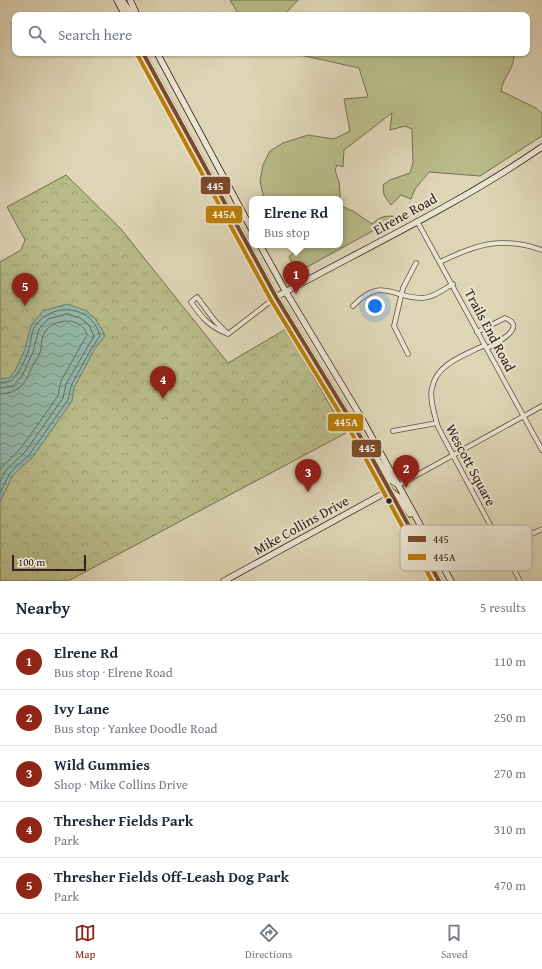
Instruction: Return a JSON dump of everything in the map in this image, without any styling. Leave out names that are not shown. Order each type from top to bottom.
[{"type":"main road","points":[[117,0],[123,12]]},
{"type":"main road","points":[[122,0],[130,12]]},
{"type":"main road","points":[[130,0],[136,12]]},
{"type":"main road","points":[[145,56],[249,247]]},
{"type":"main road","points":[[155,56],[165,76],[169,77]]},
{"type":"main road","points":[[158,56],[249,224]]},
{"type":"main road","name":"Elrene Road","points":[[276,297],[418,221],[521,162],[542,147]]},
{"type":"main road","points":[[249,248],[276,297],[355,427],[390,480],[399,485]]},
{"type":"main road","points":[[262,248],[286,292],[358,412],[420,525]]},
{"type":"main road","points":[[355,427],[409,525]]},
{"type":"main road","points":[[390,490],[400,498],[415,525]]},
{"type":"main road","name":"Mike Collins Drive","points":[[224,581],[390,490]]},
{"type":"main road","points":[[434,571],[439,581]]},
{"type":"main road","points":[[445,571],[450,581]]},
{"type":"street","name":"Trails End Road","points":[[418,221],[542,450]]},
{"type":"street","points":[[440,262],[469,248],[499,243],[516,243],[542,250]]},
{"type":"street","points":[[408,354],[394,326],[401,293],[408,275],[416,263]]},
{"type":"street","points":[[353,306],[360,299],[372,292],[383,290],[422,298],[433,295],[453,284]]},
{"type":"street","points":[[197,297],[215,321],[228,334],[214,329],[191,302],[197,297]]},
{"type":"street","points":[[228,334],[276,297]]},
{"type":"street","name":"Wescott Square","points":[[477,332],[505,318],[509,320],[512,325],[512,332],[509,336],[451,362],[437,374],[431,389],[437,423],[490,525]]},
{"type":"street","points":[[399,485],[542,406]]},
{"type":"street","name":"Wescott Square","points":[[393,431],[437,423]]},
{"type":"street","points":[[532,534],[542,529]]},
{"type":"street","name":"Wescott Square","points":[[515,571],[520,581]]},
{"type":"green space","points":[[230,0],[298,0],[287,12],[237,12]]},
{"type":"green space","points":[[305,56],[514,56],[511,69],[502,85],[501,91],[536,108],[542,113],[542,136],[480,176],[429,172],[415,189],[411,199],[401,195],[391,205],[384,195],[383,185],[390,180],[410,173],[413,163],[412,129],[405,126],[390,130],[392,113],[344,150],[343,167],[337,165],[335,170],[339,182],[340,196],[263,196],[260,181],[263,165],[270,151],[283,143],[308,135],[334,139],[350,131],[344,99],[368,97],[359,68]]},
{"type":"green space","points":[[66,175],[121,229],[228,363],[286,329],[346,433],[68,581],[0,581],[0,262],[21,250],[25,240],[7,207]]},
{"type":"green space","points":[[343,207],[353,211],[372,224],[378,219],[384,217],[398,217],[343,247]]},
{"type":"green space","points":[[291,248],[342,248],[298,272],[289,257],[293,253]]},
{"type":"water","points":[[67,304],[91,314],[98,322],[105,336],[94,350],[74,388],[72,401],[32,458],[13,475],[0,502],[0,379],[9,378],[15,371],[25,349],[31,325],[43,311]]},
{"type":"transit line","name":"445A","points":[[138,56],[271,300],[350,430],[402,525]]},
{"type":"transit line","name":"445","points":[[145,56],[249,247]]},
{"type":"transit line","name":"445","points":[[249,248],[276,297],[355,427],[408,525]]},
{"type":"transit line","name":"445A","points":[[427,571],[432,581]]},
{"type":"transit line","name":"445","points":[[434,571],[439,581]]},
{"type":"place","name":"Elrene Rd","points":[[296,294]]},
{"type":"place","name":"Thresher Fields Off-Leash Dog Park","points":[[25,306]]},
{"type":"place","name":"Thresher Fields Park","points":[[163,399]]},
{"type":"place","name":"Ivy Lane","points":[[406,488]]},
{"type":"place","name":"Wild Gummies","points":[[308,492]]}]
